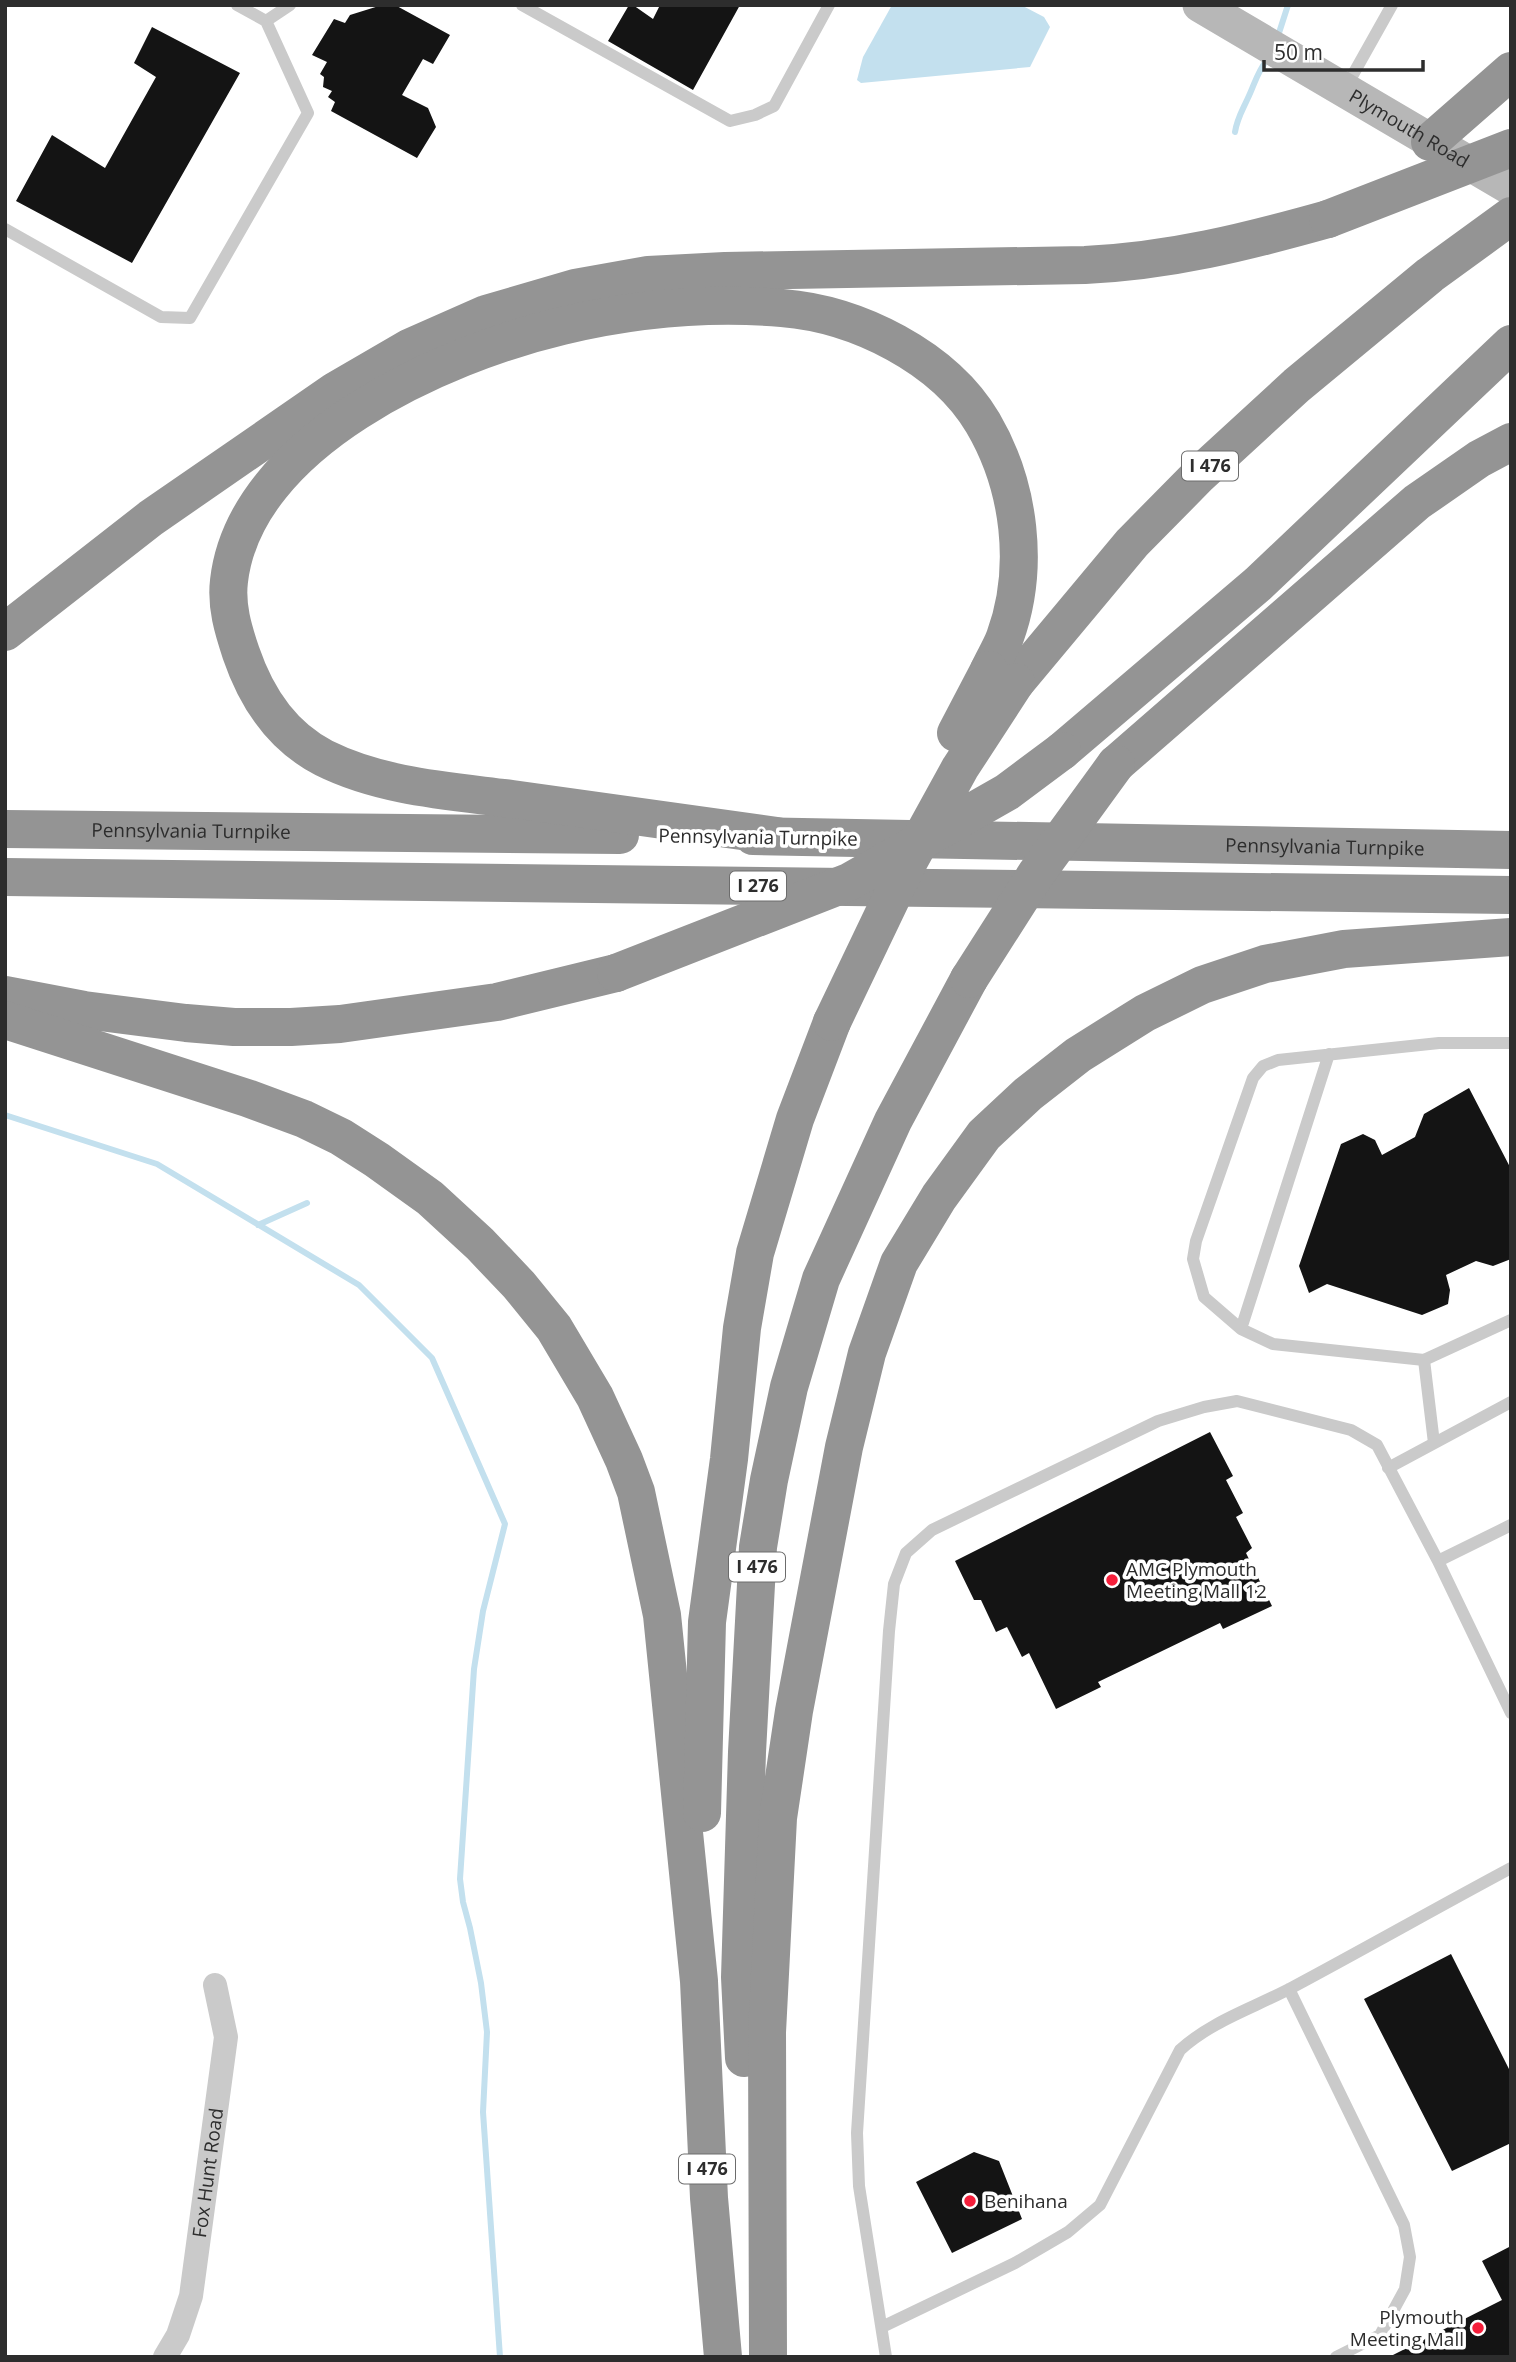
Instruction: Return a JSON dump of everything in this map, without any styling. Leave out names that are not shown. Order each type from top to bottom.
[{"type":"highway","points":[[1430,142],[1511,71]]},
{"type":"highway","points":[[5,632],[150,518],[335,391],[409,348],[486,314],[575,288],[648,275],[724,271],[1085,265],[1180,256],[1253,241],[1328,219],[1511,148]]},
{"type":"highway","name":"I 476","points":[[723,2357],[709,2197],[698,1981],[707,1622],[729,1459],[742,1328],[755,1253],[795,1119],[832,1022],[862,926],[890,858],[1002,676],[1199,475],[1297,385],[1430,275],[1511,216]]},
{"type":"highway","points":[[777,836],[406,784],[326,759],[308,748],[278,723],[259,696],[247,671],[229,609],[233,558],[242,534],[276,479],[302,451],[370,403],[425,374],[506,341],[564,326],[640,312],[715,306],[785,308],[836,318],[880,336],[913,354],[939,373],[972,404],[990,435],[1011,492],[1018,529],[1014,601],[1005,637],[1002,676]]},
{"type":"highway","name":"I 476","points":[[767,2357],[753,2196],[740,1977],[747,1752],[758,1547],[769,1479],[789,1387],[821,1279],[893,1121],[969,979],[1036,874],[1116,764],[1258,584],[1511,344]]},
{"type":"highway","points":[[1116,764],[1417,502],[1479,459],[1511,442]]},
{"type":"highway","points":[[5,995],[84,1010],[186,1023],[234,1027],[291,1027],[340,1024],[497,1002],[616,973],[849,883],[1007,792],[1062,751],[1258,584]]},
{"type":"highway","name":"Pennsylvania Turnpike","points":[[5,829],[777,836],[1511,850]]},
{"type":"highway","points":[[1469,850],[1511,844]]},
{"type":"highway","name":"I 276","points":[[5,877],[1511,895]]},
{"type":"highway","points":[[767,2357],[767,2032],[778,1818],[801,1671],[844,1447],[867,1353],[900,1263],[939,1197],[985,1135],[1028,1094],[1078,1055],[1145,1013],[1202,985],[1265,964],[1344,949],[1511,937]]},
{"type":"highway","points":[[5,1020],[212,1085],[304,1119],[341,1138],[430,1198],[498,1262],[554,1328],[590,1388],[613,1435],[636,1492],[645,1528],[662,1615],[698,1981]]},
{"type":"main road","name":"Plymouth Road","points":[[1200,5],[1511,188]]},
{"type":"street","name":"Fox Hunt Road","points":[[165,2357],[178,2335],[191,2296],[226,2036],[215,1984]]},
{"type":"lane","points":[[5,229],[161,317],[190,318],[308,113],[266,21],[237,5]]},
{"type":"lane","points":[[266,21],[290,5]]},
{"type":"lane","points":[[522,5],[730,121],[755,116],[774,106],[829,5]]},
{"type":"lane","points":[[1344,91],[1392,5]]},
{"type":"lane","points":[[1511,1043],[1439,1043],[1278,1060],[1263,1066],[1253,1078],[1196,1241],[1193,1259],[1204,1297],[1241,1329],[1273,1344],[1424,1360],[1511,1320]]},
{"type":"lane","points":[[1241,1329],[1329,1054]]},
{"type":"lane","points":[[1424,1360],[1434,1443]]},
{"type":"lane","points":[[886,2357],[859,2186],[857,2133],[889,1631],[894,1584],[906,1553],[932,1530],[1158,1421],[1237,1401],[1351,1430],[1377,1445],[1438,1561],[1511,1713]]},
{"type":"lane","points":[[1388,1468],[1511,1402]]},
{"type":"lane","points":[[1438,1561],[1511,1525]]},
{"type":"lane","points":[[882,2327],[1015,2263],[1068,2232],[1100,2204],[1181,2050],[1196,2036],[1228,2017],[1289,1989],[1511,1868]]},
{"type":"lane","points":[[1289,1989],[1404,2225],[1410,2257],[1405,2289],[1380,2334],[1336,2357]]},
{"type":"water","points":[[892,5],[1021,5],[1044,17],[1050,27],[1030,67],[861,83],[857,80],[863,57]]},
{"type":"building","points":[[382,5],[395,5],[450,35],[433,64],[423,59],[402,95],[428,108],[436,127],[417,158],[331,111],[335,102],[328,97],[332,91],[323,87],[324,77],[320,74],[327,62],[312,55],[334,19],[345,23],[350,15]]},
{"type":"building","points":[[629,5],[653,19],[660,5],[740,5],[693,90],[608,41]]},
{"type":"building","points":[[152,27],[240,73],[132,263],[16,201],[52,135],[105,168],[156,77],[134,63]]},
{"type":"building","points":[[1469,1088],[1511,1169],[1511,1259],[1493,1266],[1476,1261],[1446,1275],[1450,1290],[1448,1304],[1422,1315],[1327,1284],[1309,1293],[1299,1266],[1341,1144],[1363,1134],[1375,1140],[1382,1155],[1415,1137],[1424,1114]]},
{"type":"building","name":"AMC Plymouth Meeting Mall 12","points":[[1210,1432],[1233,1476],[1226,1480],[1243,1513],[1236,1517],[1252,1548],[1246,1553],[1272,1606],[1223,1629],[1220,1623],[1098,1682],[1101,1687],[1056,1709],[1029,1653],[1022,1657],[1007,1627],[996,1632],[981,1600],[974,1600],[955,1561]]},
{"type":"building","points":[[1451,1954],[1511,2073],[1511,2143],[1452,2171],[1364,1999]]},
{"type":"building","name":"Benihana","points":[[974,2152],[999,2161],[1022,2219],[952,2253],[916,2182]]},
{"type":"building","name":"Plymouth Meeting Mall","points":[[1511,2246],[1511,2357],[1389,2357],[1502,2300],[1482,2261]]},
{"type":"waterway","points":[[1277,39],[1288,5]]},
{"type":"waterway","points":[[1235,132],[1238,119],[1268,58]]},
{"type":"waterway","points":[[5,1115],[157,1164],[359,1285],[432,1358],[505,1524],[483,1611],[474,1669],[460,1879],[481,1983],[487,2032],[483,2112],[500,2357]]},
{"type":"waterway","points":[[258,1225],[307,1203]]},
{"type":"place","name":"AMC Plymouth Meeting Mall 12","points":[[1112,1580]]},
{"type":"place","name":"Benihana","points":[[970,2201]]},
{"type":"place","name":"Plymouth Meeting Mall","points":[[1478,2328]]}]
